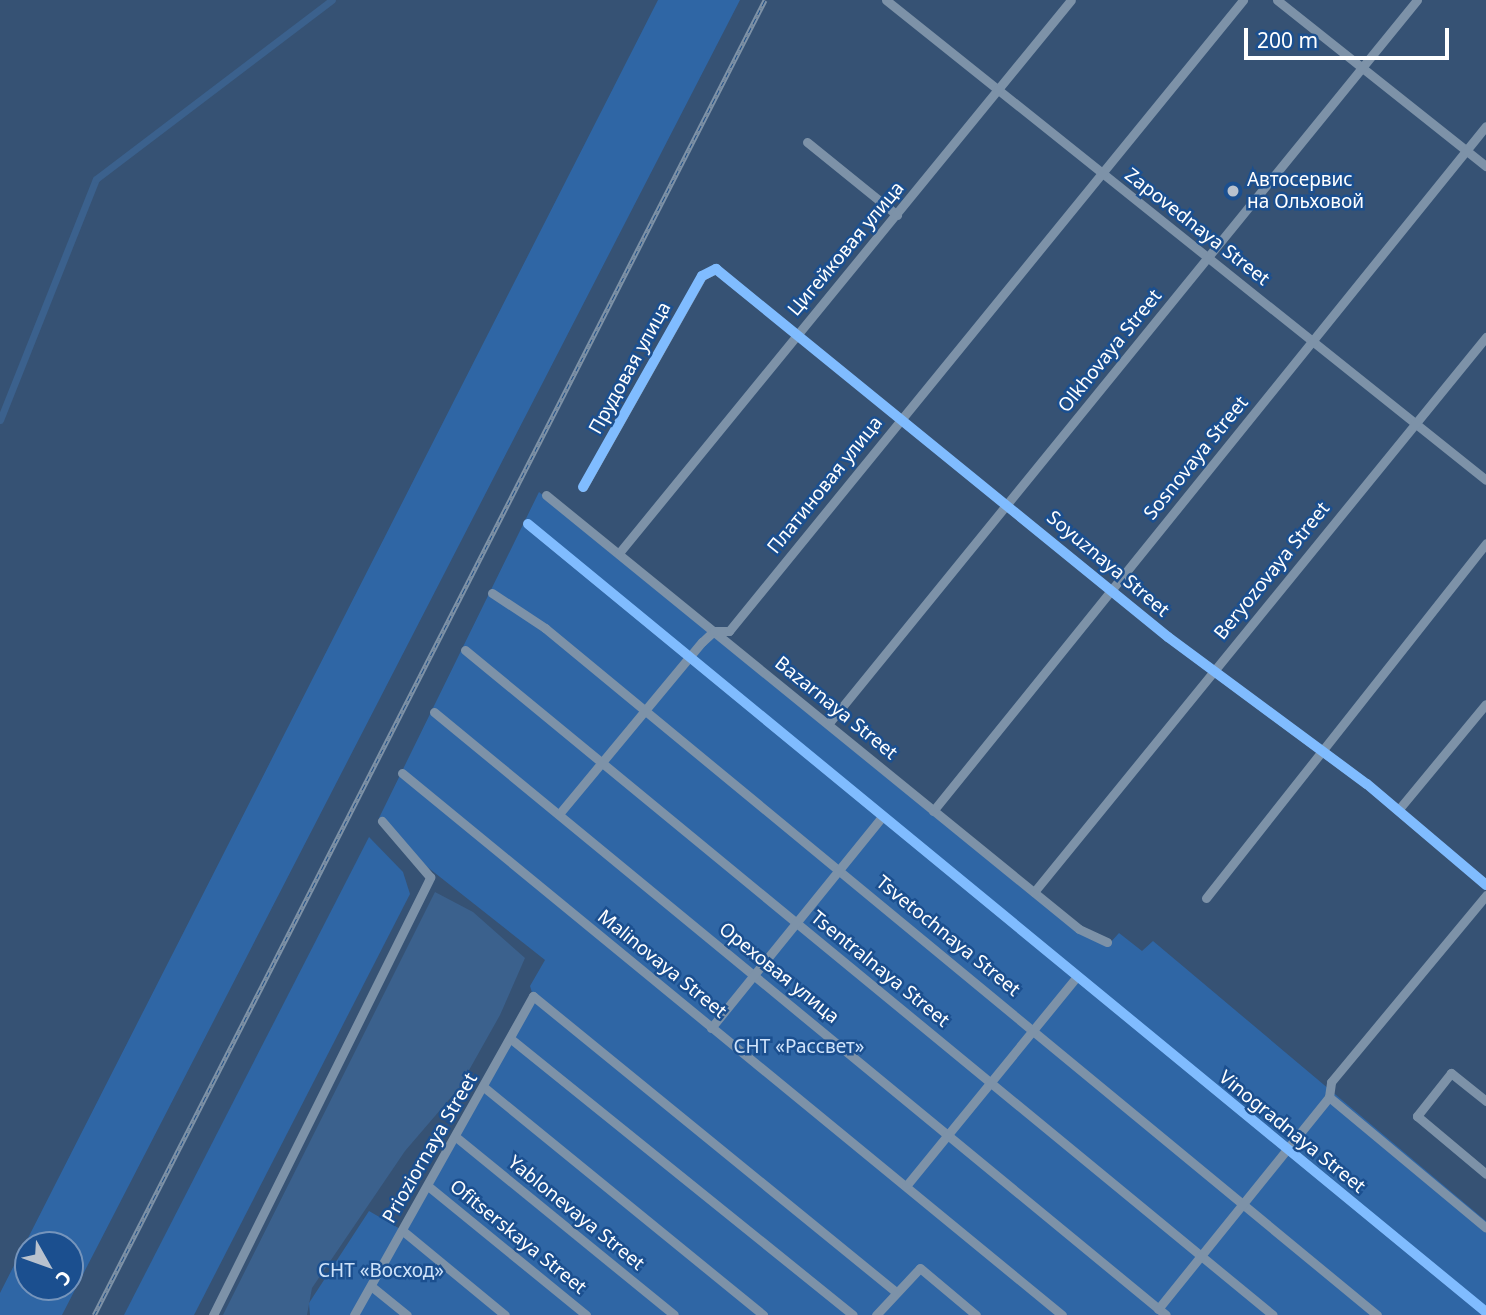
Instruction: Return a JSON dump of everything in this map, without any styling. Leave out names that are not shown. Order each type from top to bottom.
[{"type":"street","name":"Zapovednaya Street","points":[[886,0],[1003,90],[1102,174],[1486,480]]},
{"type":"street","name":"Цигейковая улица","points":[[619,553],[1003,90],[1071,0]]},
{"type":"street","name":"Платиновая улица","points":[[559,814],[688,657],[714,631],[729,631],[1243,0]]},
{"type":"street","points":[[1277,0],[1364,66],[1486,166]]},
{"type":"street","name":"Olkhovaya Street","points":[[829,723],[1417,0]]},
{"type":"street","name":"Sosnovaya Street","points":[[933,811],[1486,126]]},
{"type":"street","points":[[807,142],[897,215]]},
{"type":"street","name":"Soyuznaya Street","points":[[710,269],[799,333],[902,419],[1009,502],[1214,673],[1320,754],[1399,809],[1486,885]]},
{"type":"street","name":"Прудовая улица","points":[[583,487],[710,269]]},
{"type":"street","name":"Beryozovaya Street","points":[[1034,892],[1214,673],[1266,601],[1415,426],[1486,337]]},
{"type":"street","name":"Bazarnaya Street","points":[[546,495],[1079,929],[1107,942]]},
{"type":"street","name":"Vinogradnaya Street","points":[[528,524],[1486,1312]]},
{"type":"street","points":[[1206,898],[1486,544]]},
{"type":"street","name":"Tsvetochnaya Street","points":[[492,593],[507,597],[1377,1315]]},
{"type":"street","name":"Tsentralnaya Street","points":[[465,650],[1273,1315]]},
{"type":"street","points":[[1399,809],[1486,704]]},
{"type":"street","name":"Ореховая улица","points":[[434,712],[1162,1312]]},
{"type":"street","name":"Malinovaya Street","points":[[402,773],[1062,1315]]},
{"type":"street","points":[[711,1028],[882,817]]},
{"type":"street","points":[[213,1315],[430,877],[382,821]]},
{"type":"street","points":[[1162,1312],[1200,1255],[1329,1097],[1331,1082],[1486,895]]},
{"type":"street","points":[[906,1186],[1077,976]]},
{"type":"street","name":"Prioziornaya Street","points":[[354,1315],[485,1088],[533,996],[896,1292]]},
{"type":"street","points":[[511,1039],[853,1315]]},
{"type":"street","points":[[1486,1101],[1451,1073],[1417,1116],[1486,1174]]},
{"type":"street","points":[[485,1088],[763,1315]]},
{"type":"street","points":[[1329,1097],[1486,1228]]},
{"type":"street","name":"Yablonevaya Street","points":[[456,1137],[674,1315]]},
{"type":"street","name":"Ofitserskaya Street","points":[[428,1186],[586,1315]]},
{"type":"street","points":[[403,1231],[505,1315]]},
{"type":"street","points":[[877,1314],[920,1268],[976,1315]]},
{"type":"street","points":[[371,1286],[407,1315]]},
{"type":"green space","points":[[658,0],[740,0],[84,1272],[84,1231],[32,1231]]},
{"type":"green space","name":"СНТ «Рассвет»","points":[[539,492],[1078,929],[1109,944],[1119,933],[1142,951],[1153,941],[1486,1221],[1486,1315],[310,1315],[309,1303],[369,1211],[402,1230],[533,996],[530,986],[545,960],[421,862],[379,818]]},
{"type":"green space","points":[[369,837],[403,872],[410,894],[194,1315],[124,1315]]},
{"type":"green space","points":[[14,1265],[14,1301],[69,1301],[62,1315],[0,1315],[0,1293]]},
{"type":"shaded area","points":[[435,892],[473,912],[525,958],[500,1015],[459,1088],[405,1151],[312,1288],[307,1315],[223,1315]]},
{"type":"waterway","points":[[0,420],[96,179],[332,0]]},
{"type":"railway","points":[[94,1315],[765,0]]},
{"type":"cycle path","points":[[583,487],[702,276],[716,269],[1168,637],[1367,784],[1486,885]]},
{"type":"cycle path","points":[[528,524],[1486,1312]]},
{"type":"place","name":"Автосервис на Ольховой","points":[[1233,191]]},
{"type":"park label","name":"СНТ «Восход»","points":[[381,1271]]}]
